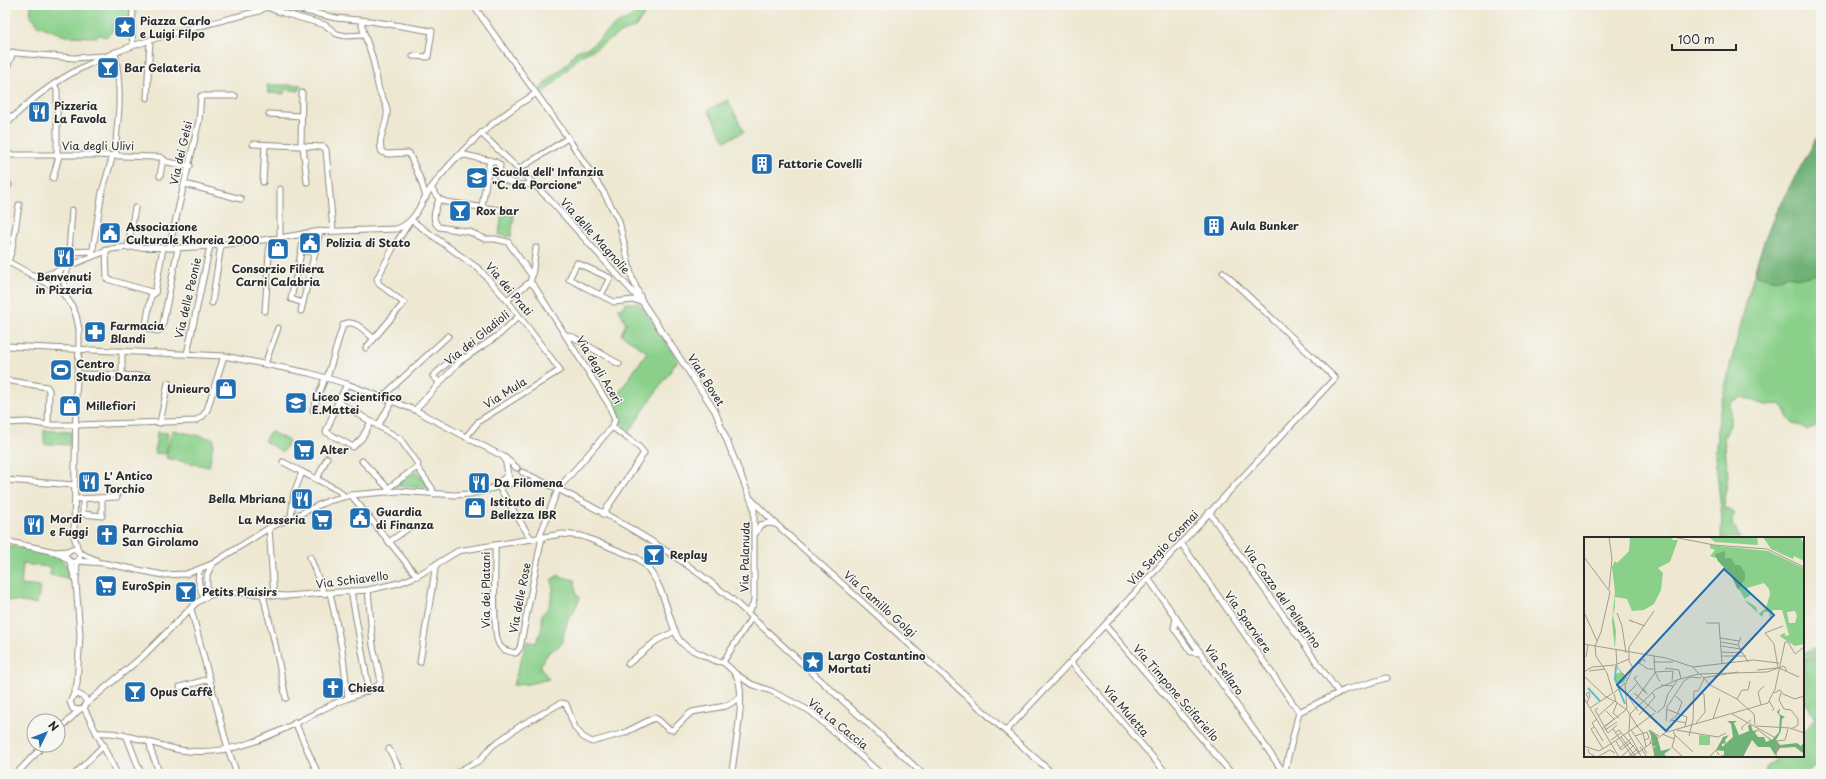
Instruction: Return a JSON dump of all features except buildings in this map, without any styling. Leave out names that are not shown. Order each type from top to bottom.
[{"type":"street","points":[[133,44],[132,35],[134,5]]},
{"type":"street","name":"Viale Bovet","points":[[472,5],[518,66],[604,193],[617,216],[623,234],[632,278],[643,303],[715,410],[752,499]]},
{"type":"street","points":[[5,126],[13,117],[54,84],[78,69],[106,56],[133,44],[259,11],[269,7],[279,6],[326,16],[432,31],[428,57],[413,56]]},
{"type":"street","points":[[269,7],[325,25],[337,34],[346,36],[363,35]]},
{"type":"street","points":[[361,20],[363,35],[371,54],[379,91],[387,107],[388,114],[380,149],[382,152],[387,154],[408,153],[421,181],[426,197]]},
{"type":"street","points":[[147,98],[150,40]]},
{"type":"street","points":[[5,52],[74,58],[106,56]]},
{"type":"street","points":[[5,73],[13,52]]},
{"type":"street","points":[[93,253],[102,192],[115,155],[119,90],[115,52]]},
{"type":"street","points":[[86,57],[89,59],[89,64]]},
{"type":"street","points":[[74,58],[89,64]]},
{"type":"street","points":[[74,58],[79,61],[78,69]]},
{"type":"street","points":[[53,178],[58,156],[58,90],[54,84]]},
{"type":"street","points":[[302,93],[302,146],[308,182]]},
{"type":"street","points":[[366,348],[404,303],[379,284],[377,279],[393,248],[431,188],[456,158],[481,133],[503,114],[536,94]]},
{"type":"street","name":"Via dei Gelsi","points":[[178,248],[162,328],[160,331],[149,329],[146,324],[152,296],[155,293],[166,248],[190,166],[199,121],[201,96],[235,96]]},
{"type":"street","points":[[5,114],[13,117]]},
{"type":"street","points":[[269,114],[301,116]]},
{"type":"street","name":"Via delle Magnolie","points":[[481,133],[534,184],[643,303]]},
{"type":"street","points":[[519,169],[568,138]]},
{"type":"street","points":[[254,144],[324,147],[326,150],[333,230]]},
{"type":"street","points":[[264,182],[266,144]]},
{"type":"street","name":"Via degli Ulivi","points":[[5,155],[153,156],[163,160],[190,166]]},
{"type":"street","points":[[456,158],[465,155],[490,160],[500,165],[499,176],[501,179],[520,185],[534,184]]},
{"type":"street","points":[[160,176],[163,160]]},
{"type":"street","points":[[482,206],[490,160]]},
{"type":"street","points":[[185,184],[241,199]]},
{"type":"street","points":[[431,188],[439,199],[446,202],[482,206],[514,212]]},
{"type":"street","points":[[280,189],[280,238]]},
{"type":"street","name":"Via degli Aceri","points":[[439,199],[434,220],[436,225],[439,227],[470,232],[485,240],[495,239],[508,242],[609,405],[615,420],[612,427]]},
{"type":"street","points":[[19,205],[12,249],[6,261],[52,286],[66,296]]},
{"type":"street","points":[[128,247],[135,208]]},
{"type":"street","points":[[72,210],[68,267],[64,282],[66,296],[76,315],[79,329],[80,349],[76,426],[74,536],[66,555],[76,583]]},
{"type":"street","points":[[69,252],[93,253],[128,247],[178,248],[221,245],[280,238],[320,231],[396,228],[403,226],[412,220]]},
{"type":"street","name":"Via dei Prati","points":[[412,220],[479,269],[507,300],[560,370]]},
{"type":"street","points":[[301,311],[320,231]]},
{"type":"street","points":[[305,233],[295,282],[307,285]]},
{"type":"street","points":[[265,311],[270,239]]},
{"type":"street","points":[[212,303],[221,245]]},
{"type":"street","name":"Via delle Peonie","points":[[187,354],[210,246]]},
{"type":"street","points":[[5,248],[12,249]]},
{"type":"street","points":[[507,300],[531,279],[536,248]]},
{"type":"street","points":[[106,250],[107,279],[155,293]]},
{"type":"street","points":[[302,250],[315,253]]},
{"type":"street","points":[[32,275],[42,276],[61,270],[93,253]]},
{"type":"street","points":[[601,295],[610,278],[577,263],[569,279],[614,302],[638,300],[643,303]]},
{"type":"street","points":[[52,286],[61,270]]},
{"type":"street","name":"Via Sergio Cosmai","points":[[1006,731],[1335,378],[1223,272]]},
{"type":"street","points":[[52,286],[66,274]]},
{"type":"street","points":[[618,276],[629,282],[632,278]]},
{"type":"street","points":[[293,289],[291,299],[303,303]]},
{"type":"street","points":[[620,302],[628,296],[629,289]]},
{"type":"street","name":"Via dei Gladioli","points":[[415,410],[466,358],[500,334],[519,316]]},
{"type":"street","points":[[313,410],[326,378],[342,325],[349,323],[357,325],[374,339]]},
{"type":"street","points":[[265,364],[278,328]]},
{"type":"street","points":[[566,335],[573,337],[619,364]]},
{"type":"street","points":[[382,397],[448,336]]},
{"type":"street","points":[[5,346],[224,356],[326,378],[392,400],[415,410],[504,457],[522,472],[558,489],[656,543],[680,559],[705,577],[752,617],[922,774]]},
{"type":"street","points":[[122,351],[122,376]]},
{"type":"street","points":[[5,423],[27,422],[48,425],[76,426],[194,421],[202,417],[207,410],[224,356]]},
{"type":"street","points":[[440,383],[433,376],[455,356],[466,358]]},
{"type":"street","name":"Via Mula","points":[[466,437],[479,421],[560,370]]},
{"type":"street","points":[[78,374],[148,376]]},
{"type":"street","points":[[5,380],[47,387],[48,425]]},
{"type":"street","points":[[160,423],[168,383]]},
{"type":"street","points":[[347,384],[326,432],[353,447],[362,438],[371,422]]},
{"type":"street","points":[[378,426],[392,400]]},
{"type":"street","points":[[338,402],[400,439],[418,464],[388,490]]},
{"type":"street","points":[[541,538],[558,489],[612,427],[638,446],[644,453],[603,514]]},
{"type":"street","points":[[504,457],[508,464],[509,480],[513,483]]},
{"type":"street","points":[[317,479],[327,458]]},
{"type":"street","points":[[362,461],[388,490]]},
{"type":"street","points":[[283,462],[338,490],[344,496]]},
{"type":"street","points":[[416,467],[432,488],[434,494]]},
{"type":"street","points":[[492,488],[503,481],[512,469],[517,468]]},
{"type":"street","points":[[291,516],[294,493],[302,472]]},
{"type":"street","points":[[521,482],[523,476],[522,472]]},
{"type":"street","points":[[5,480],[75,485]]},
{"type":"street","points":[[55,552],[68,561],[102,563],[163,575],[186,574],[212,564],[291,516],[321,503],[344,496],[388,490],[455,495],[470,494],[521,482],[545,484]]},
{"type":"street","points":[[499,487],[531,539]]},
{"type":"street","points":[[351,495],[417,576]]},
{"type":"street","points":[[75,499],[117,497]]},
{"type":"street","points":[[83,499],[83,514],[102,516],[102,498]]},
{"type":"street","name":"Via Camillo Golgi","points":[[752,499],[776,524],[1053,774]]},
{"type":"street","name":"Via Palanuda","points":[[747,613],[753,605],[754,599],[755,516],[752,499]]},
{"type":"street","name":"Via Cozzo del Pellegrino","points":[[1209,512],[1339,693]]},
{"type":"street","points":[[754,535],[760,525],[770,523],[776,524]]},
{"type":"street","points":[[389,542],[410,527]]},
{"type":"street","points":[[269,528],[274,596]]},
{"type":"street","name":"Via Schiavello","points":[[204,595],[230,592],[274,596],[327,594],[368,590],[400,584],[417,576],[458,551],[562,534],[582,536],[637,558],[650,570],[665,601],[675,631],[682,643],[714,661],[723,662]]},
{"type":"street","points":[[70,719],[72,707],[70,702],[74,696],[77,684],[80,636],[76,583],[78,562],[80,557],[74,536]]},
{"type":"street","name":"Via delle Rose","points":[[509,651],[516,653],[520,648],[541,538]]},
{"type":"street","points":[[5,541],[55,552],[74,548],[102,563]]},
{"type":"street","name":"Via Sparviere","points":[[1181,543],[1299,712]]},
{"type":"street","name":"Via dei Platani","points":[[495,545],[495,628],[500,647],[509,651]]},
{"type":"street","points":[[310,557],[327,594],[342,649],[348,697]]},
{"type":"street","points":[[66,723],[163,637],[204,595],[208,589],[207,574],[212,564]]},
{"type":"street","points":[[420,662],[436,564]]},
{"type":"street","points":[[201,569],[207,574]]},
{"type":"street","points":[[198,581],[198,573],[201,569]]},
{"type":"street","points":[[186,574],[194,576],[198,581],[204,595]]},
{"type":"street","name":"Via Sellaro","points":[[1148,578],[1284,773]]},
{"type":"street","points":[[208,589],[218,593]]},
{"type":"street","points":[[97,733],[115,732],[127,737],[179,750],[206,751],[228,749],[248,745],[348,697],[378,686],[380,676],[373,646],[368,590]]},
{"type":"street","points":[[351,591],[369,690]]},
{"type":"street","points":[[263,595],[286,698]]},
{"type":"street","points":[[190,609],[228,749],[237,774]]},
{"type":"street","points":[[732,774],[737,745],[741,689],[736,674],[723,662],[752,617]]},
{"type":"street","name":"Via Timpone Scifariello","points":[[1105,625],[1232,774]]},
{"type":"street","points":[[628,664],[656,641],[675,631]]},
{"type":"street","name":"Via Muletta","points":[[1071,662],[1167,774]]},
{"type":"street","name":"Via La Caccia","points":[[736,674],[751,684],[771,691],[810,712],[881,774]]},
{"type":"street","points":[[1284,773],[1299,712],[1339,693],[1387,678]]},
{"type":"street","points":[[180,687],[210,679]]},
{"type":"street","points":[[77,684],[83,696],[82,708],[104,745],[117,774]]},
{"type":"street","points":[[74,696],[95,698]]},
{"type":"street","points":[[453,774],[480,760],[492,746],[561,703],[566,704],[579,733],[592,742],[624,733],[654,718],[659,720],[668,729],[673,730],[692,712],[726,706],[740,698]]},
{"type":"street","points":[[72,707],[82,708]]},
{"type":"street","points":[[295,722],[318,774]]},
{"type":"street","points":[[127,737],[141,774]]},
{"type":"street","points":[[150,742],[151,751],[160,774]]},
{"type":"street","points":[[75,774],[104,745]]},
{"type":"street","points":[[389,749],[402,774]]},
{"type":"street","points":[[16,774],[36,753]]},
{"type":"green space","points":[[31,5],[132,5],[131,14],[106,37],[99,35],[97,37],[65,36],[35,24],[36,20],[30,17]]},
{"type":"green space","points":[[638,5],[650,5],[639,23],[634,28],[620,33],[595,49],[582,55],[542,95],[539,91],[546,82],[568,63],[576,51],[590,47],[616,24],[629,19],[636,11]]},
{"type":"green space","points":[[267,85],[301,85],[299,91],[285,89],[284,94],[268,93]]},
{"type":"green space","points":[[728,100],[744,132],[725,141],[708,110]]},
{"type":"green space","points":[[1821,131],[1821,413],[1819,415],[1819,425],[1815,428],[1806,430],[1802,426],[1793,424],[1787,416],[1784,407],[1780,404],[1765,405],[1742,397],[1733,401],[1730,405],[1730,425],[1724,438],[1728,477],[1724,499],[1725,508],[1730,509],[1733,513],[1732,523],[1739,537],[1721,537],[1722,518],[1715,456],[1720,409],[1758,259],[1775,214]]},
{"type":"green space","points":[[1821,131],[1821,273],[1800,278],[1785,276],[1778,279],[1766,278],[1755,274],[1766,236],[1782,200]]},
{"type":"green space","points":[[502,213],[514,215],[511,237],[499,235]]},
{"type":"green space","points":[[625,303],[639,303],[678,360],[626,436],[618,428],[617,417],[612,403],[647,352],[621,334],[626,323],[618,308],[623,307]]},
{"type":"green space","points":[[44,430],[71,432],[71,445],[44,444]]},
{"type":"green space","points":[[172,430],[214,439],[209,467],[166,458]]},
{"type":"green space","points":[[270,431],[289,441],[283,452],[264,441]]},
{"type":"green space","points":[[157,432],[168,433],[166,454],[155,453]]},
{"type":"green space","points":[[416,471],[430,488],[394,486]]},
{"type":"green space","points":[[5,545],[41,551],[55,556],[66,565],[70,578],[50,575],[50,567],[23,564],[21,585],[40,587],[37,604],[5,600]]},
{"type":"green space","points":[[559,575],[561,577],[575,580],[576,593],[580,598],[573,613],[568,618],[561,645],[549,652],[541,664],[541,668],[549,679],[528,684],[513,685],[527,641],[536,643],[542,628],[542,614],[549,607],[553,590],[552,579]]},
{"type":"green space","points":[[1814,648],[1820,652],[1804,660],[1804,653]]},
{"type":"green space","points":[[1821,654],[1821,763],[1803,774],[1766,774],[1766,767],[1780,757],[1804,757],[1804,732],[1815,719],[1804,699],[1804,662]]},
{"type":"waterway","points":[[5,13],[8,5]]},
{"type":"place","name":"Piazza Carlo e Luigi Filpo","points":[[125,27]]},
{"type":"place","name":"Bar Gelateria","points":[[108,68]]},
{"type":"place","name":"Pizzeria La Favola","points":[[39,112]]},
{"type":"place","name":"Fattorie Covelli","points":[[762,164]]},
{"type":"place","name":"Scuola dell' Infanzia \"C. da Porcione\"","points":[[477,178]]},
{"type":"place","name":"Rox bar","points":[[460,211]]},
{"type":"place","name":"Aula Bunker","points":[[1214,226]]},
{"type":"place","name":"Associazione Culturale Khoreia 2000","points":[[110,233]]},
{"type":"place","name":"Polizia di Stato","points":[[310,243]]},
{"type":"place","name":"Consorzio Filiera Carni Calabria","points":[[278,249]]},
{"type":"place","name":"Benvenuti in Pizzeria","points":[[64,257]]},
{"type":"place","name":"Farmacia Blandi","points":[[95,332]]},
{"type":"place","name":"Centro Studio Danza","points":[[61,370]]},
{"type":"place","name":"Unieuro","points":[[226,389]]},
{"type":"place","name":"Liceo Scientifico E.Mattei","points":[[296,403]]},
{"type":"place","name":"Millefiori","points":[[70,406]]},
{"type":"place","name":"Alter","points":[[304,450]]},
{"type":"place","name":"L' Antico Torchio","points":[[89,482]]},
{"type":"place","name":"Da Filomena","points":[[479,483]]},
{"type":"place","name":"Bella Mbriana","points":[[302,499]]},
{"type":"place","name":"Istituto di Bellezza IBR","points":[[475,508]]},
{"type":"place","name":"Guardia di Finanza","points":[[360,518]]},
{"type":"place","name":"La Masseria","points":[[322,520]]},
{"type":"place","name":"Mordi e Fuggi","points":[[34,525]]},
{"type":"place","name":"Parrocchia San Girolamo","points":[[107,535]]},
{"type":"place","name":"Replay","points":[[654,555]]},
{"type":"place","name":"EuroSpin","points":[[106,586]]},
{"type":"place","name":"Petits Plaisirs","points":[[186,592]]},
{"type":"place","name":"Largo Costantino Mortati","points":[[813,662]]},
{"type":"place","name":"Chiesa","points":[[333,688]]},
{"type":"place","name":"Opus Caffè","points":[[135,692]]}]
